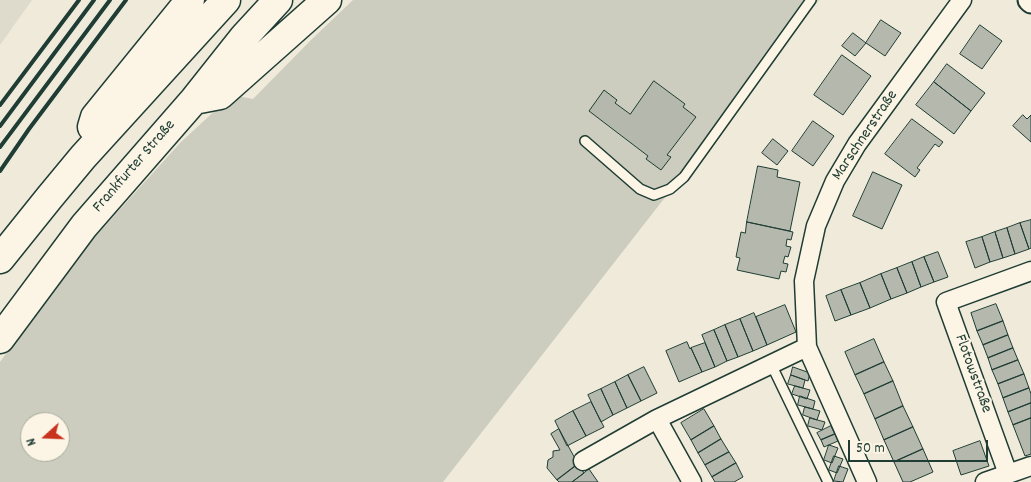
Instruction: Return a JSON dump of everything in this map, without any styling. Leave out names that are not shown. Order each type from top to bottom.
[{"type":"highway","points":[[83,157],[95,118],[190,0]]},
{"type":"highway","points":[[0,259],[83,157],[226,0]]},
{"type":"highway","name":"Frankfurter Straße","points":[[0,339],[84,226],[194,100],[244,37],[278,0]]},
{"type":"highway","points":[[194,100],[220,95],[327,0]]},
{"type":"street","name":"Marschnerstraße","points":[[867,482],[807,347],[804,281],[816,226],[835,181],[857,144],[962,0]]},
{"type":"street","name":"Flotowstraße","points":[[1008,474],[946,302],[1031,271]]},
{"type":"street","points":[[582,461],[657,419],[807,347]]},
{"type":"street","points":[[657,419],[692,482]]},
{"type":"street","points":[[985,482],[1031,466]]},
{"type":"lane","points":[[585,141],[640,190],[654,195],[670,189],[684,177],[811,0]]},
{"type":"lane","points":[[771,364],[828,482]]},
{"type":"shaded area","points":[[0,0],[32,0],[0,45]]},
{"type":"shaded area","points":[[353,0],[819,0],[443,482],[0,482],[0,362],[45,299],[91,241],[181,142],[232,95],[253,99]]},
{"type":"building","points":[[881,20],[901,33],[885,56],[866,43]]},
{"type":"building","points":[[980,25],[1002,41],[982,69],[960,54]]},
{"type":"building","points":[[853,33],[866,43],[855,56],[842,46]]},
{"type":"building","points":[[842,55],[871,76],[843,115],[814,95]]},
{"type":"building","points":[[947,64],[985,93],[971,111],[934,82]]},
{"type":"building","points":[[654,81],[685,104],[683,107],[696,117],[667,155],[671,157],[661,170],[646,159],[648,156],[589,111],[604,90],[617,100],[615,103],[630,114]]},
{"type":"building","points":[[934,82],[971,111],[954,134],[916,105]]},
{"type":"building","points":[[1023,115],[1027,119],[1031,115],[1031,142],[1013,126]]},
{"type":"building","points":[[912,119],[943,142],[939,147],[935,144],[917,168],[920,170],[915,177],[885,154]]},
{"type":"building","points":[[813,121],[834,136],[813,166],[792,151]]},
{"type":"building","points":[[773,139],[788,151],[777,165],[762,153]]},
{"type":"building","points":[[758,166],[778,170],[777,177],[800,182],[790,231],[747,222]]},
{"type":"building","points":[[873,172],[902,185],[882,229],[853,216]]},
{"type":"building","points":[[1031,220],[1031,248],[1029,249],[1020,223]]},
{"type":"building","points":[[747,222],[793,232],[791,240],[787,239],[786,246],[791,247],[788,257],[785,256],[783,263],[788,264],[786,272],[781,271],[779,279],[737,270],[740,258],[736,257],[741,232],[745,233]]},
{"type":"building","points":[[1020,223],[1029,249],[1015,254],[1007,228]]},
{"type":"building","points":[[1007,228],[1015,254],[1003,258],[995,232]]},
{"type":"building","points":[[995,232],[1003,258],[990,262],[982,237]]},
{"type":"building","points":[[982,237],[990,262],[975,268],[966,242]]},
{"type":"building","points":[[938,252],[948,277],[934,282],[924,257]]},
{"type":"building","points":[[924,257],[934,282],[921,287],[912,262]]},
{"type":"building","points":[[912,262],[921,287],[907,293],[897,268]]},
{"type":"building","points":[[897,268],[907,293],[891,299],[881,274]]},
{"type":"building","points":[[881,274],[891,299],[870,308],[860,283]]},
{"type":"building","points":[[860,283],[870,308],[851,315],[841,290]]},
{"type":"building","points":[[841,290],[851,315],[835,321],[826,296]]},
{"type":"building","points":[[996,304],[1003,321],[977,331],[971,313]]},
{"type":"building","points":[[785,305],[796,332],[767,345],[756,317]]},
{"type":"building","points":[[754,313],[767,345],[753,351],[740,319]]},
{"type":"building","points":[[740,319],[753,351],[738,357],[725,325]]},
{"type":"building","points":[[1003,321],[1008,335],[983,345],[977,331]]},
{"type":"building","points":[[725,325],[738,357],[727,361],[714,330]]},
{"type":"building","points":[[714,330],[727,361],[715,367],[702,335]]},
{"type":"building","points":[[1008,335],[1013,348],[988,358],[983,345]]},
{"type":"building","points":[[874,339],[884,362],[855,375],[845,352]]},
{"type":"building","points":[[687,342],[702,372],[679,382],[666,351]]},
{"type":"building","points":[[705,343],[715,367],[702,372],[691,348]]},
{"type":"building","points":[[1013,348],[1018,360],[992,370],[988,358]]},
{"type":"building","points":[[1018,360],[1024,374],[998,384],[992,370]]},
{"type":"building","points":[[884,362],[893,381],[864,394],[855,375]]},
{"type":"building","points":[[644,367],[657,393],[641,401],[628,375]]},
{"type":"building","points":[[793,367],[810,373],[808,381],[791,375]]},
{"type":"building","points":[[1024,374],[1029,388],[1003,398],[998,384]]},
{"type":"building","points":[[628,375],[641,401],[627,408],[615,382]]},
{"type":"building","points":[[791,375],[805,380],[803,388],[788,384]]},
{"type":"building","points":[[893,381],[903,406],[875,419],[864,394]]},
{"type":"building","points":[[615,382],[627,408],[613,415],[601,389]]},
{"type":"building","points":[[795,386],[810,390],[807,399],[792,394]]},
{"type":"building","points":[[1029,388],[1031,403],[1008,412],[1003,398]]},
{"type":"building","points":[[601,389],[613,415],[601,422],[588,395]]},
{"type":"building","points":[[800,396],[815,401],[813,409],[798,405]]},
{"type":"building","points":[[591,402],[604,427],[586,436],[573,411]]},
{"type":"building","points":[[1031,403],[1031,418],[1013,425],[1008,412]]},
{"type":"building","points":[[903,406],[913,427],[884,440],[875,419]]},
{"type":"building","points":[[805,407],[820,411],[817,420],[803,415]]},
{"type":"building","points":[[704,409],[714,426],[691,440],[681,423]]},
{"type":"building","points":[[573,411],[586,436],[567,446],[555,421]]},
{"type":"building","points":[[810,418],[825,422],[822,430],[808,426]]},
{"type":"building","points":[[1031,418],[1031,454],[1025,456],[1013,425]]},
{"type":"building","points":[[714,426],[721,439],[698,453],[691,440]]},
{"type":"building","points":[[831,426],[835,434],[821,440],[817,433]]},
{"type":"building","points":[[913,427],[923,449],[894,462],[884,440]]},
{"type":"building","points":[[559,429],[578,464],[557,480],[547,468],[548,460],[553,457],[553,451],[560,450],[551,434]]},
{"type":"building","points":[[835,434],[838,441],[824,447],[821,440]]},
{"type":"building","points":[[721,439],[729,452],[705,465],[698,453]]},
{"type":"building","points":[[980,441],[989,466],[961,475],[953,451]]},
{"type":"building","points":[[829,445],[838,448],[832,463],[824,460]]},
{"type":"building","points":[[923,449],[933,472],[910,482],[903,482],[894,462]]},
{"type":"building","points":[[729,452],[736,463],[712,477],[705,465]]},
{"type":"building","points":[[834,456],[843,459],[837,473],[829,470]]},
{"type":"building","points":[[736,463],[743,477],[734,482],[715,482],[712,477]]},
{"type":"building","points":[[578,464],[584,473],[572,482],[559,482],[557,480]]},
{"type":"building","points":[[839,466],[848,469],[843,482],[834,481]]},
{"type":"building","points":[[589,469],[598,482],[572,482],[584,473]]},
{"type":"railway","points":[[0,105],[79,0]]},
{"type":"railway","points":[[0,126],[94,0]]},
{"type":"railway","points":[[0,147],[110,0]]},
{"type":"railway","points":[[0,171],[29,129],[126,0]]}]
